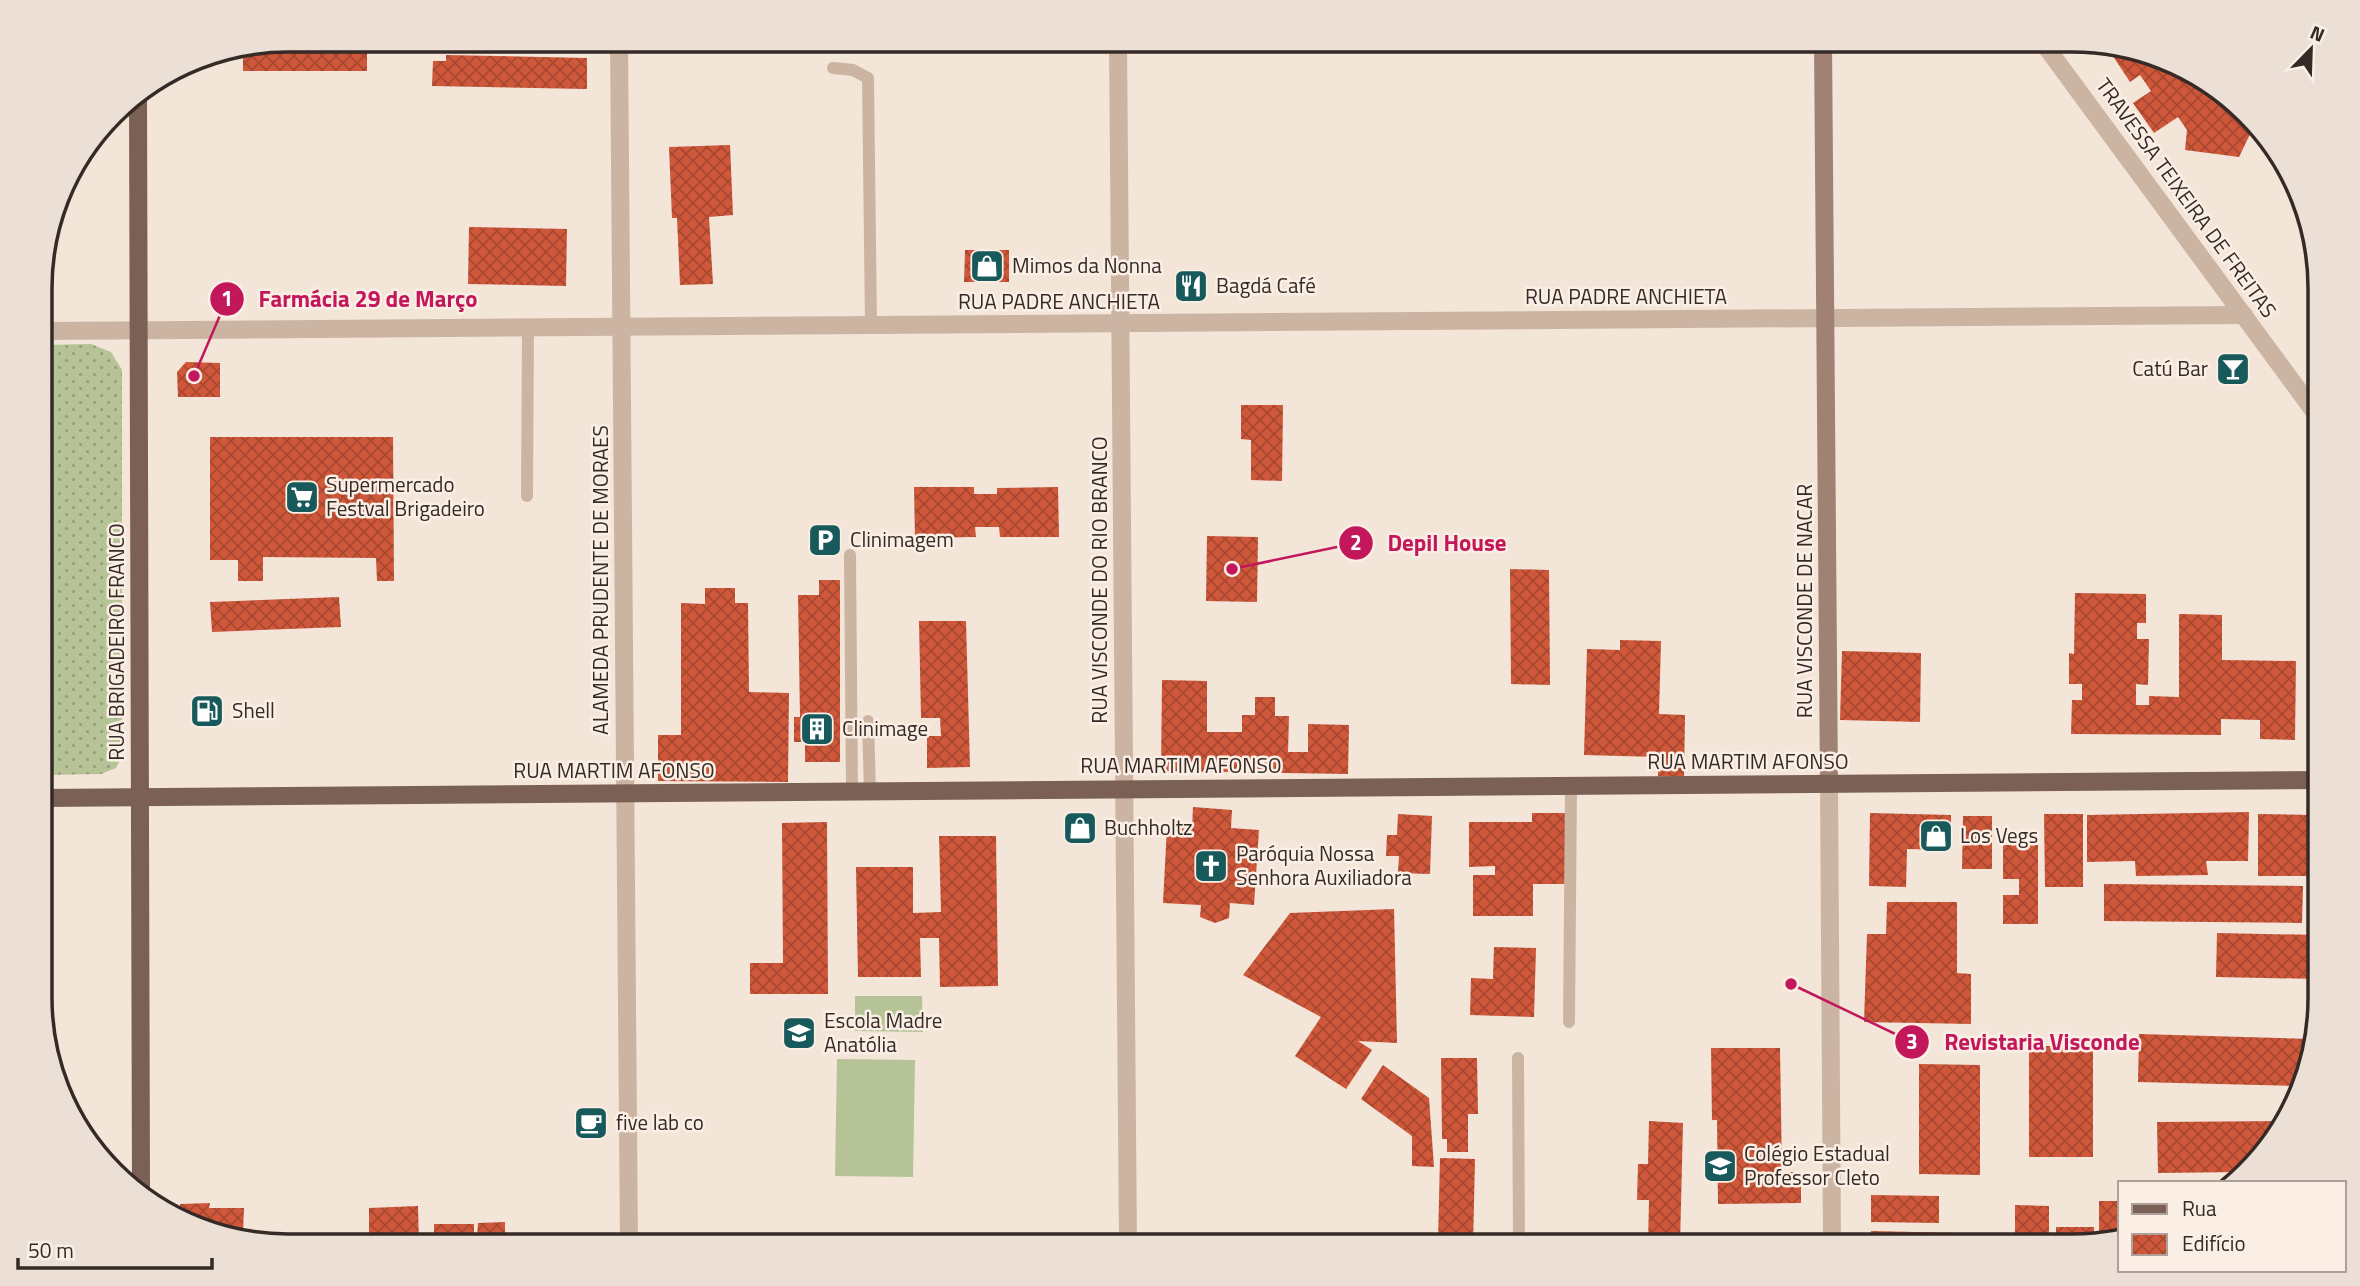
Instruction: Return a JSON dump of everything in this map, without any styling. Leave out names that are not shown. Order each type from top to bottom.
[{"type":"main road","name":"RUA VISCONDE DE NACAR","points":[[1823,52],[1829,784]]},
{"type":"main road","name":"RUA BRIGADEIRO FRANCO","points":[[138,107],[141,1181]]},
{"type":"main road","name":"RUA MARTIM AFONSO","points":[[52,798],[2308,779]]},
{"type":"street","name":"TRAVESSA TEIXEIRA DE FREITAS","points":[[2050,52],[2308,403]]},
{"type":"street","name":"ALAMEDA PRUDENTE DE MORAES","points":[[619,53],[628,1234]]},
{"type":"street","name":"RUA VISCONDE DO RIO BRANCO","points":[[1118,53],[1128,1234]]},
{"type":"street","name":"RUA PADRE ANCHIETA","points":[[53,331],[2244,316]]},
{"type":"street","name":"RUA VISCONDE DE NACAR","points":[[1829,784],[1832,1233]]},
{"type":"lane","points":[[833,68],[853,70],[868,78],[870,326]]},
{"type":"lane","points":[[527,496],[528,328]]},
{"type":"lane","points":[[850,555],[861,792]]},
{"type":"lane","points":[[861,792],[868,721]]},
{"type":"lane","points":[[1569,1022],[1570,786]]},
{"type":"lane","points":[[1518,1058],[1519,1233]]},
{"type":"green space","points":[[91,344],[111,352],[122,370],[122,756],[116,768],[101,774],[52,775],[53,345]]},
{"type":"green space","points":[[855,996],[922,996],[923,1032],[855,1031]]},
{"type":"green space","points":[[837,1059],[915,1060],[913,1177],[835,1176]]},
{"type":"building","points":[[273,53],[367,53],[367,71],[243,71],[243,57]]},
{"type":"building","points":[[446,55],[587,58],[587,89],[432,86],[433,61],[446,61]]},
{"type":"building","points":[[2113,57],[2147,65],[2203,92],[2250,134],[2239,157],[2185,150],[2187,130],[2178,117],[2154,133],[2133,103],[2151,91],[2140,75],[2130,82]]},
{"type":"building","points":[[730,145],[733,215],[709,217],[713,284],[680,285],[677,218],[672,218],[669,147]]},
{"type":"building","points":[[469,227],[567,229],[566,286],[468,284]]},
{"type":"building","name":"Mimos da Nonna","points":[[965,250],[1009,250],[1009,282],[964,282]]},
{"type":"building","points":[[186,362],[220,363],[220,397],[178,397],[177,372]]},
{"type":"building","points":[[1241,405],[1283,405],[1282,481],[1251,480],[1251,440],[1241,439]]},
{"type":"building","name":"Supermercado Festval Brigadeiro","points":[[210,437],[393,437],[394,581],[377,581],[376,558],[263,557],[263,581],[238,581],[238,560],[210,560]]},
{"type":"building","points":[[914,487],[974,487],[974,494],[997,494],[997,488],[1058,487],[1059,537],[1000,537],[999,527],[975,527],[976,537],[915,538]]},
{"type":"building","points":[[1207,536],[1258,537],[1257,602],[1206,601]]},
{"type":"building","points":[[1510,569],[1549,570],[1550,685],[1511,684]]},
{"type":"building","points":[[819,580],[840,580],[840,762],[805,762],[805,742],[794,742],[794,717],[800,717],[798,595],[819,595]]},
{"type":"building","points":[[705,588],[735,588],[735,603],[748,603],[749,692],[789,693],[788,782],[658,781],[658,735],[681,735],[681,603],[705,604]]},
{"type":"building","points":[[2075,593],[2146,594],[2146,623],[2137,623],[2137,639],[2149,639],[2148,685],[2136,684],[2136,705],[2149,705],[2149,696],[2179,697],[2179,614],[2222,615],[2222,660],[2296,661],[2295,740],[2260,739],[2260,720],[2221,719],[2221,735],[2071,734],[2072,700],[2082,700],[2082,684],[2069,684],[2069,653],[2074,654]]},
{"type":"building","points":[[339,597],[341,627],[212,632],[210,602]]},
{"type":"building","points":[[919,621],[966,621],[970,767],[927,768],[927,736],[941,736],[940,718],[921,718]]},
{"type":"building","points":[[1620,640],[1661,641],[1659,714],[1685,715],[1684,777],[1658,776],[1658,757],[1584,755],[1587,649],[1620,650]]},
{"type":"building","points":[[1842,651],[1921,653],[1920,722],[1840,720]]},
{"type":"building","points":[[1162,680],[1207,681],[1207,732],[1242,732],[1242,715],[1255,715],[1255,697],[1275,697],[1275,716],[1289,716],[1288,752],[1308,752],[1308,724],[1349,725],[1348,774],[1161,771]]},
{"type":"building","name":"Paróquia Nossa Senhora Auxiliadora","points":[[1193,807],[1232,810],[1231,828],[1259,830],[1254,905],[1230,903],[1229,918],[1215,923],[1200,917],[1201,905],[1163,903],[1167,827],[1192,829]]},
{"type":"building","points":[[2249,812],[2248,861],[2206,861],[2208,875],[2136,876],[2135,861],[2087,862],[2087,815]]},
{"type":"building","points":[[1532,813],[1566,813],[1566,884],[1533,884],[1533,916],[1473,916],[1473,875],[1495,875],[1495,866],[1469,867],[1469,822],[1532,822]]},
{"type":"building","points":[[1870,813],[1951,815],[1951,850],[1907,849],[1906,887],[1869,886]]},
{"type":"building","points":[[1398,814],[1432,816],[1430,874],[1398,873],[1399,856],[1386,856],[1387,835],[1397,835]]},
{"type":"building","points":[[2044,814],[2083,814],[2083,887],[2045,887]]},
{"type":"building","points":[[2258,814],[2308,815],[2308,876],[2258,876]]},
{"type":"building","points":[[1963,816],[1992,816],[1992,869],[1962,869]]},
{"type":"building","points":[[827,822],[828,994],[750,994],[750,963],[783,963],[782,823]]},
{"type":"building","points":[[939,836],[996,836],[998,986],[940,987],[939,938],[920,938],[921,977],[858,977],[856,867],[913,867],[913,913],[941,912]]},
{"type":"building","points":[[2003,845],[2038,845],[2038,924],[2003,924],[2003,895],[2019,895],[2019,879],[2003,879]]},
{"type":"building","points":[[2104,884],[2303,886],[2302,923],[2104,921]]},
{"type":"building","points":[[1887,902],[1957,902],[1957,973],[1971,974],[1971,1024],[1864,1022],[1867,934],[1886,934]]},
{"type":"building","points":[[1394,909],[1397,1043],[1358,1041],[1372,1050],[1346,1089],[1295,1056],[1321,1017],[1243,975],[1290,913]]},
{"type":"building","points":[[2217,933],[2308,935],[2308,979],[2216,977]]},
{"type":"building","points":[[1494,947],[1536,948],[1534,1017],[1470,1015],[1471,978],[1493,979]]},
{"type":"building","points":[[2139,1034],[2304,1039],[2290,1086],[2138,1082]]},
{"type":"building","points":[[2029,1046],[2093,1046],[2093,1157],[2029,1157]]},
{"type":"building","points":[[1711,1048],[1780,1048],[1782,1172],[1801,1172],[1801,1203],[1718,1204],[1717,1120],[1712,1120]]},
{"type":"building","points":[[1441,1058],[1477,1058],[1478,1114],[1468,1114],[1468,1152],[1447,1152],[1447,1139],[1442,1139]]},
{"type":"building","points":[[1919,1064],[1980,1065],[1980,1175],[1919,1174]]},
{"type":"building","points":[[1383,1065],[1429,1098],[1434,1167],[1412,1166],[1412,1136],[1361,1099]]},
{"type":"building","points":[[1649,1121],[1683,1123],[1680,1233],[1648,1233],[1649,1200],[1637,1200],[1638,1164],[1648,1164]]},
{"type":"building","points":[[2272,1121],[2249,1153],[2230,1172],[2158,1173],[2157,1122]]},
{"type":"building","points":[[1440,1158],[1475,1159],[1473,1233],[1438,1233]]},
{"type":"building","points":[[1871,1195],[1939,1196],[1939,1223],[1871,1222]]},
{"type":"building","points":[[2099,1201],[2118,1201],[2118,1229],[2099,1231]]},
{"type":"building","points":[[210,1203],[209,1208],[244,1208],[243,1229],[213,1221],[184,1209],[180,1204]]},
{"type":"building","points":[[2015,1205],[2049,1206],[2049,1233],[2015,1233]]},
{"type":"building","points":[[418,1206],[419,1234],[369,1234],[369,1208]]},
{"type":"building","points":[[505,1222],[505,1234],[477,1234],[478,1223]]},
{"type":"building","points":[[434,1224],[474,1224],[474,1234],[434,1234]]},
{"type":"building","points":[[2056,1227],[2094,1227],[2094,1232],[2056,1233]]},
{"type":"building","points":[[1871,1231],[1965,1233],[1871,1233]]},
{"type":"place","name":"Mimos da Nonna","points":[[987,266]]},
{"type":"place","name":"Bagdá Café","points":[[1191,286]]},
{"type":"place","name":"Catú Bar","points":[[2233,369]]},
{"type":"place","name":"Farmácia 29 de Março","points":[[194,376]]},
{"type":"place","name":"Supermercado Festval Brigadeiro","points":[[302,497]]},
{"type":"place","name":"Clinimagem","points":[[825,540]]},
{"type":"place","name":"Depil House","points":[[1232,569]]},
{"type":"place","name":"Shell","points":[[207,711]]},
{"type":"place","name":"Clinimage","points":[[817,729]]},
{"type":"place","name":"Buchholtz","points":[[1080,828]]},
{"type":"place","name":"Los Vegs","points":[[1936,836]]},
{"type":"place","name":"Paróquia Nossa Senhora Auxiliadora","points":[[1211,866]]},
{"type":"place","name":"Revistaria Visconde","points":[[1791,984]]},
{"type":"place","name":"Escola Madre Anatólia","points":[[799,1033]]},
{"type":"place","name":"five lab co","points":[[591,1123]]},
{"type":"place","name":"Colégio Estadual Professor Cleto","points":[[1720,1166]]}]
